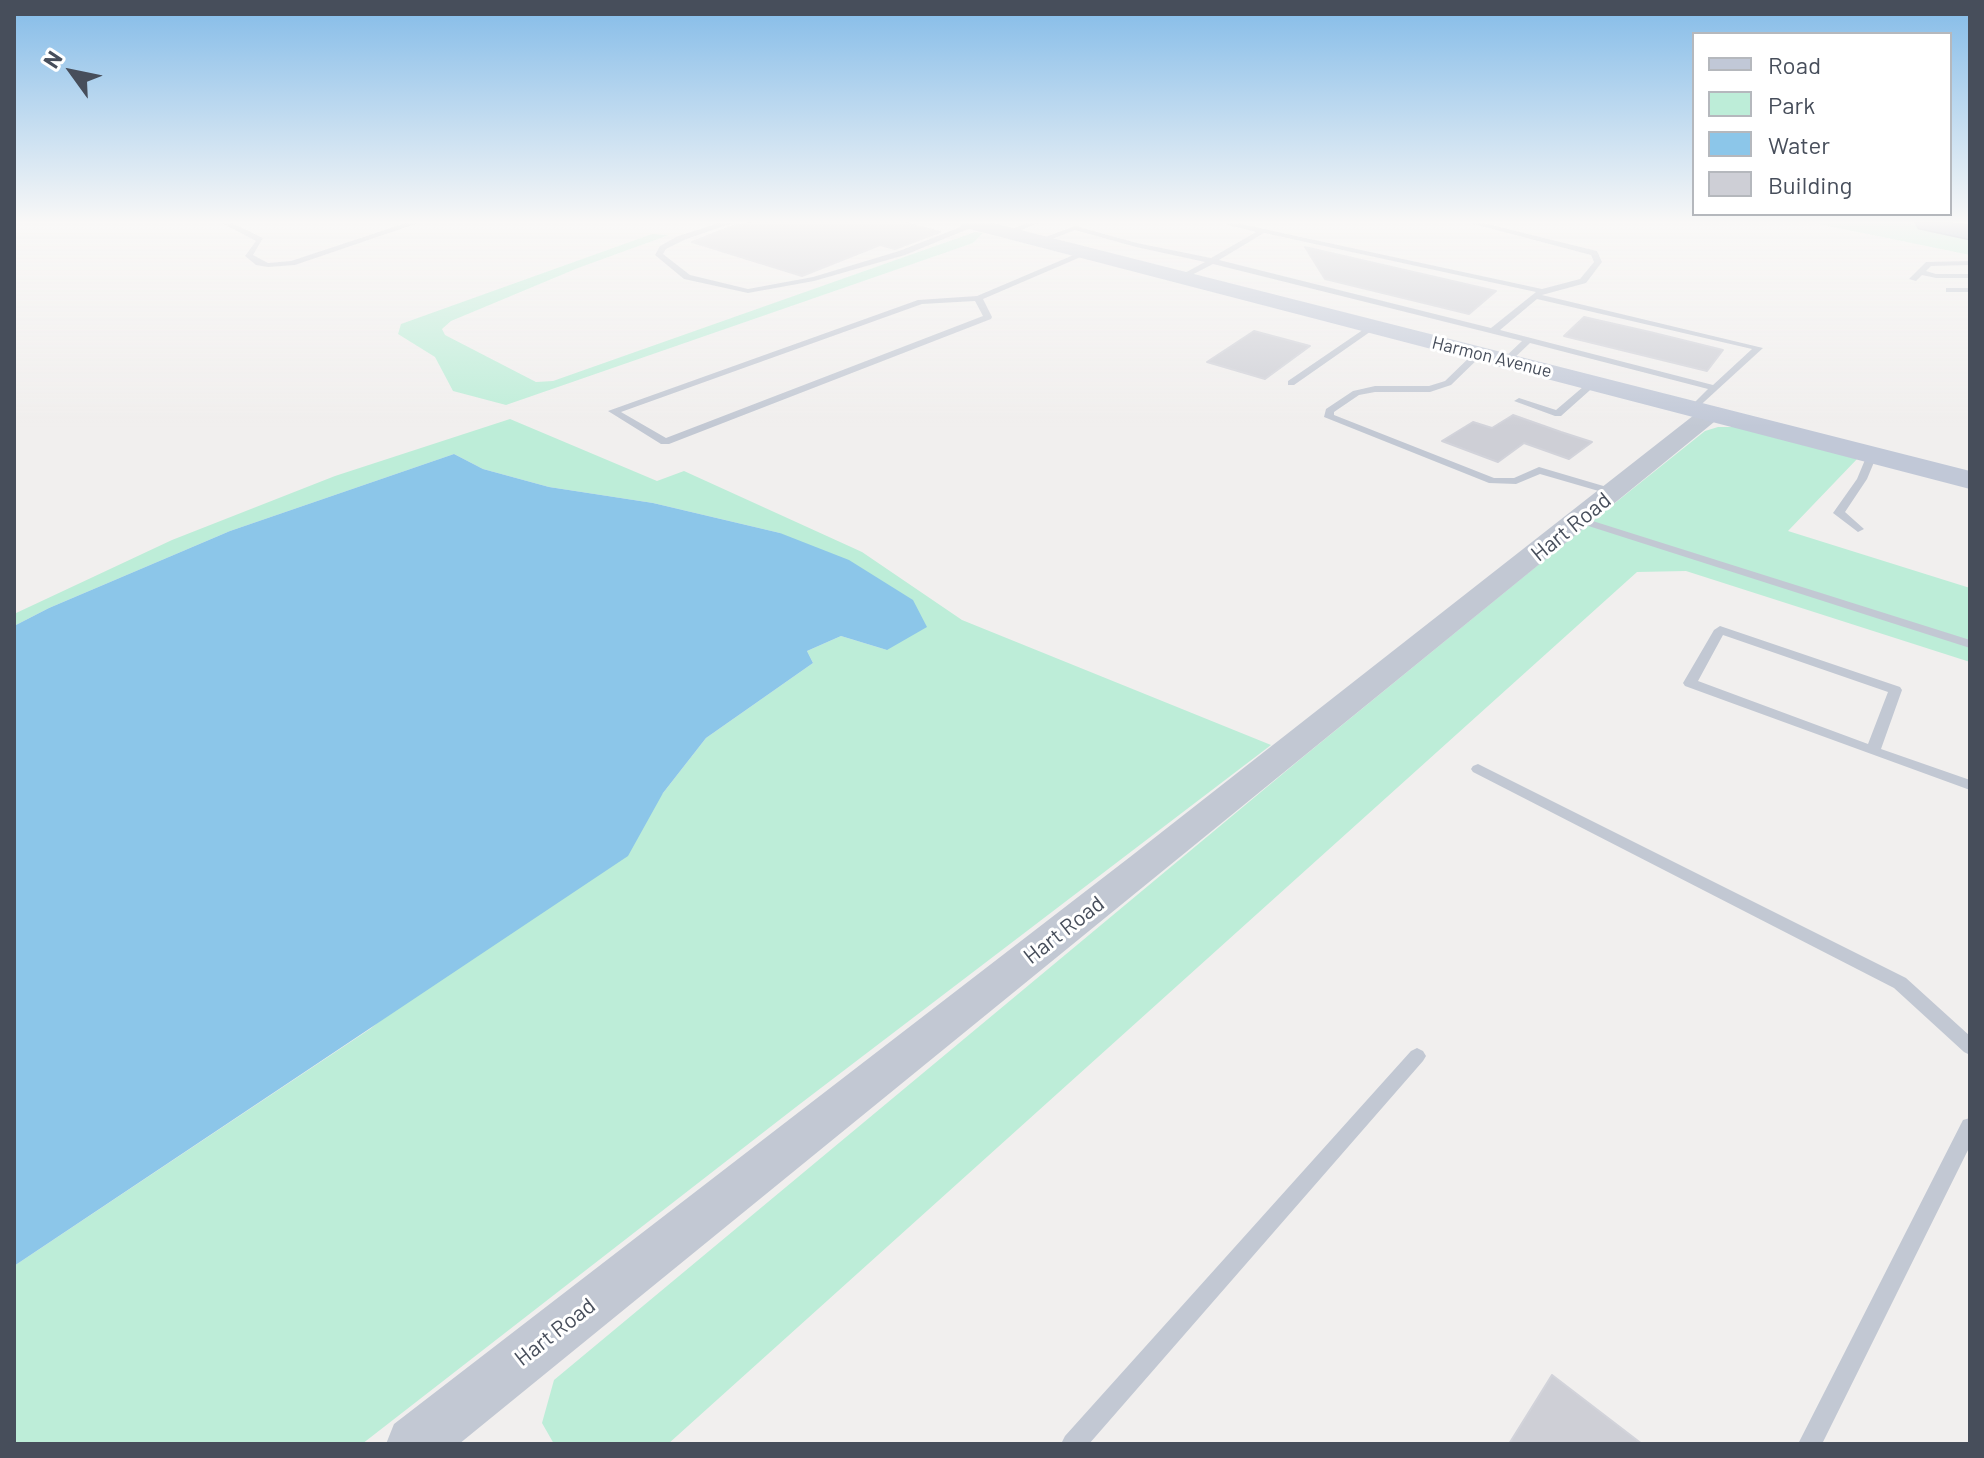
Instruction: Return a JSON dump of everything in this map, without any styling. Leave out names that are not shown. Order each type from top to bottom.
[{"type":"main road","name":"Harmon Avenue","points":[[1233,291],[1593,383],[1706,403],[1872,455],[1970,480]]},
{"type":"street","name":"Hart Road","points":[[430,1439],[1580,520],[1706,403]]},
{"type":"lane","points":[[978,298],[988,317],[665,442],[613,411],[921,302],[978,298],[995,291]]},
{"type":"lane","points":[[1333,291],[1528,340],[1706,403],[1759,348],[1527,291]]},
{"type":"lane","points":[[1493,331],[1539,294],[1549,291]]},
{"type":"lane","points":[[1291,383],[1373,327]]},
{"type":"lane","points":[[1506,361],[1528,340]]},
{"type":"lane","points":[[1478,354],[1448,383],[1430,389],[1375,389],[1356,393],[1329,411],[1329,417],[1493,481],[1516,481],[1539,470],[1613,492]]},
{"type":"lane","points":[[1519,401],[1558,414],[1593,383]]},
{"type":"lane","points":[[1858,529],[1839,513],[1862,479],[1872,455]]},
{"type":"lane","points":[[1580,520],[1970,644]]},
{"type":"lane","points":[[1873,751],[1895,690],[1720,630],[1690,683],[1873,751],[1970,785]]},
{"type":"lane","points":[[1478,769],[1900,983],[1970,1047]]},
{"type":"lane","points":[[1083,1441],[1417,1056]]},
{"type":"lane","points":[[1810,1444],[1970,1126]]},
{"type":"green space","points":[[493,291],[523,291],[451,321],[442,329],[445,335],[536,382],[553,381],[808,291],[835,291],[506,405],[453,391],[435,357],[398,334],[401,324]]},
{"type":"green space","points":[[510,419],[657,481],[684,471],[862,552],[962,620],[1271,745],[796,1107],[362,1444],[14,1444],[14,1266],[370,1029],[663,793],[706,738],[813,663],[807,651],[841,636],[887,650],[780,533],[653,503],[549,487],[483,469],[454,454],[230,531],[14,626],[14,614],[172,540],[335,476]]},
{"type":"green space","points":[[1737,427],[1858,458],[1788,531],[1970,588],[1970,662],[1686,571],[1637,572],[668,1444],[554,1444],[542,1423],[554,1380],[1303,757],[1705,431]]},
{"type":"water","points":[[454,454],[483,469],[549,487],[653,503],[780,533],[849,560],[913,600],[927,627],[887,650],[841,636],[807,651],[813,663],[706,738],[663,793],[628,856],[14,1266],[14,626],[230,531]]},
{"type":"building","points":[[1375,291],[1496,291],[1469,314]]},
{"type":"building","points":[[1584,317],[1723,350],[1707,371],[1564,336]]},
{"type":"building","points":[[1254,331],[1310,346],[1265,379],[1207,362]]},
{"type":"building","points":[[1513,415],[1592,442],[1569,459],[1524,443],[1498,462],[1442,441],[1473,422],[1492,428]]},
{"type":"building","points":[[1552,1375],[1642,1444],[1509,1444]]}]
